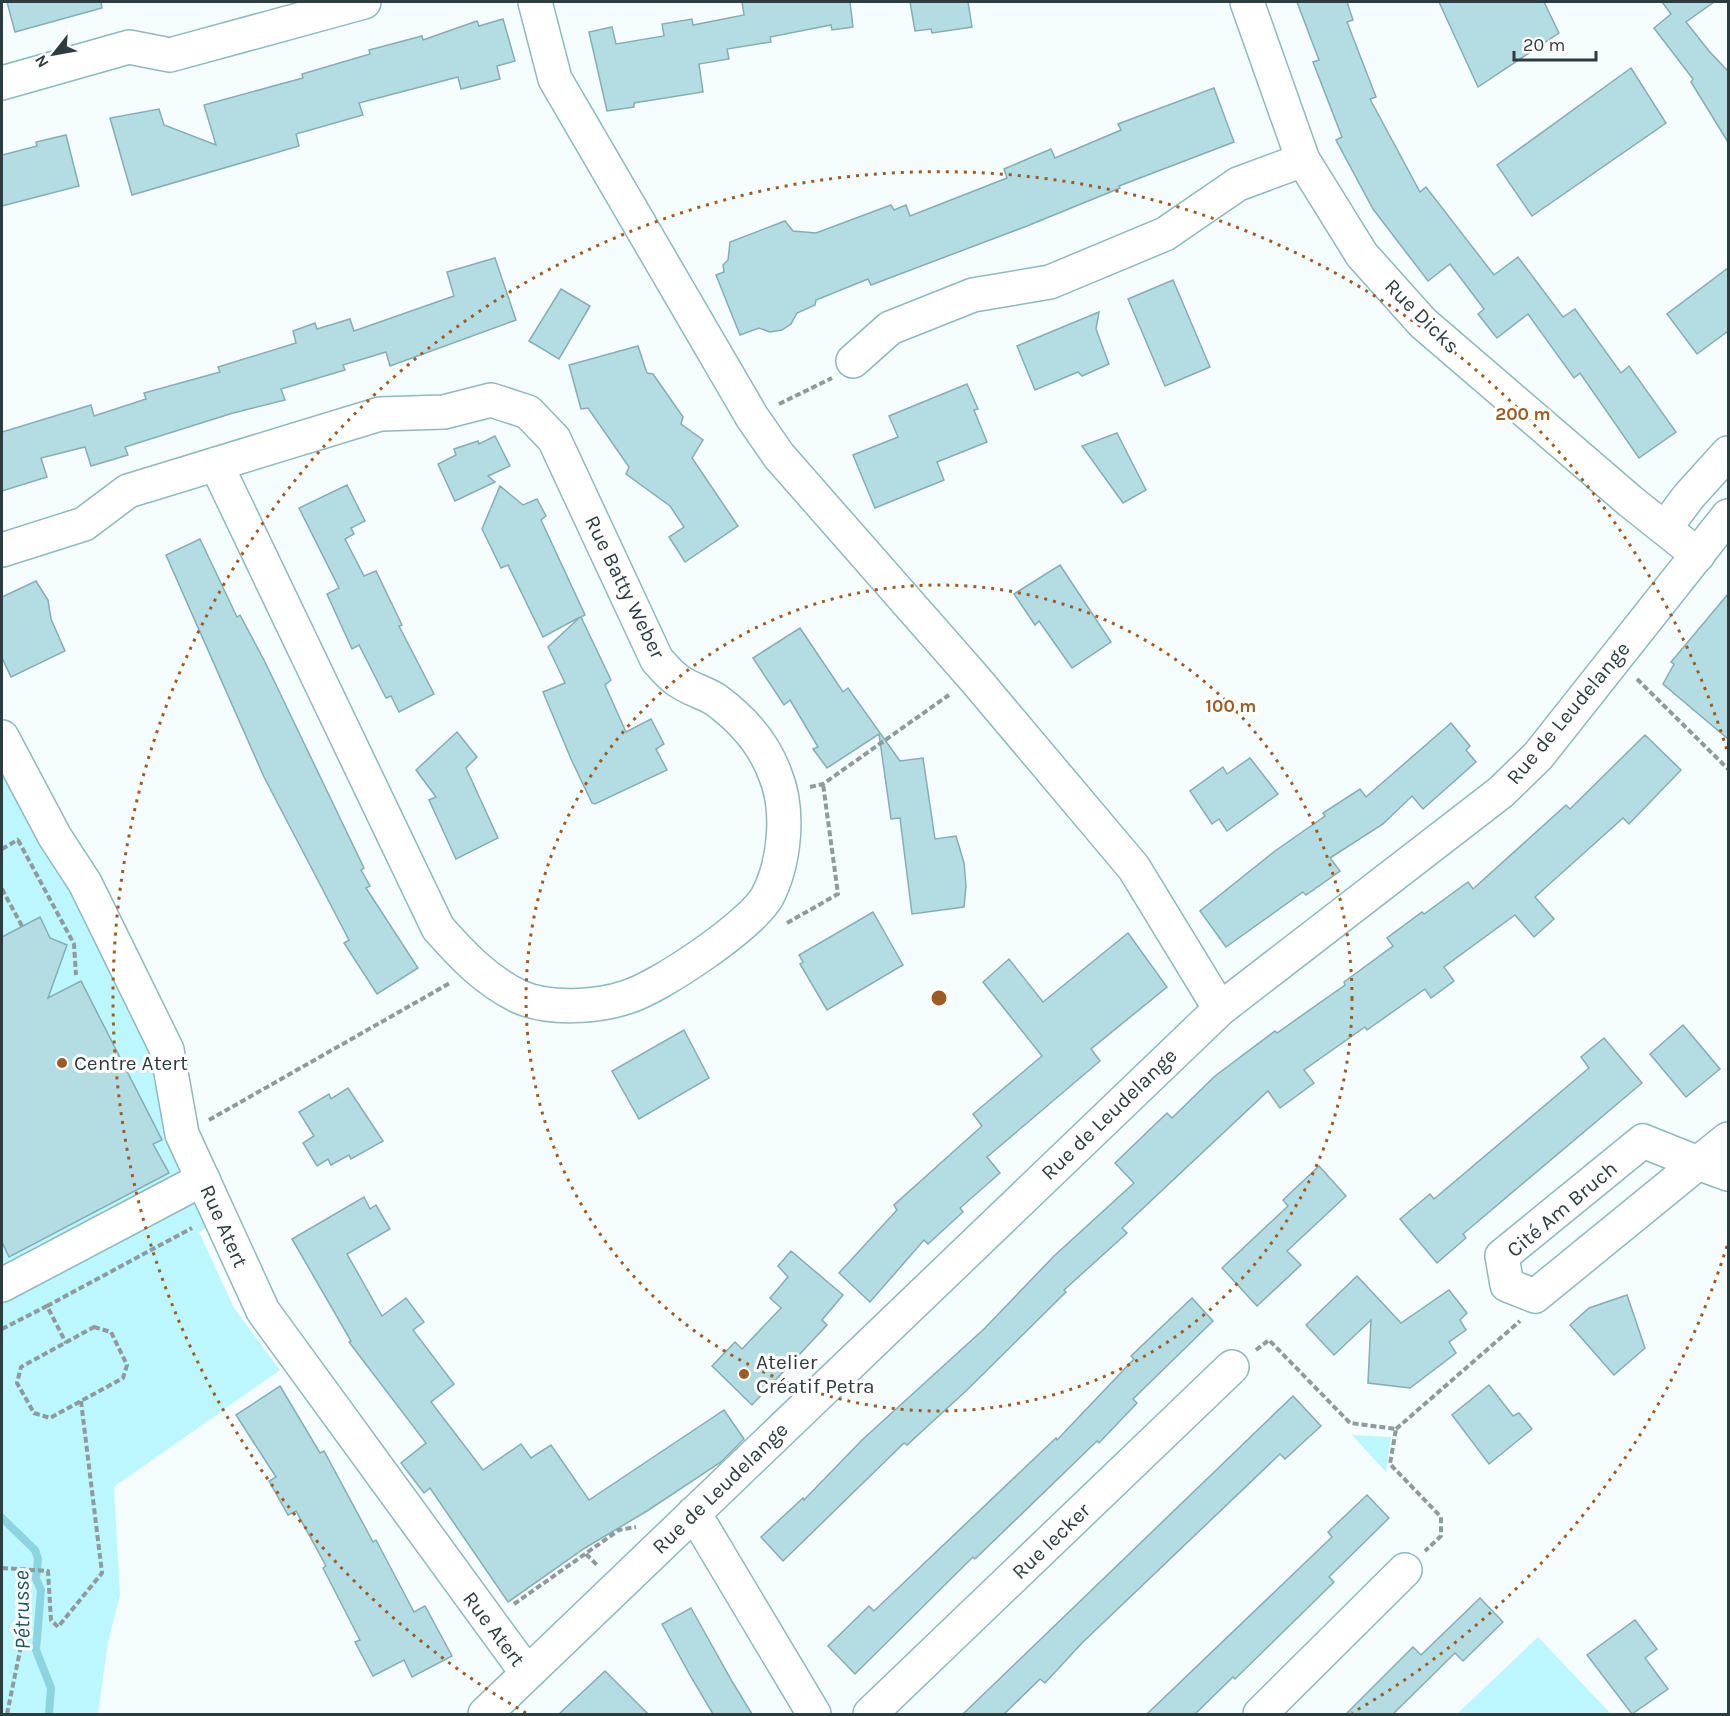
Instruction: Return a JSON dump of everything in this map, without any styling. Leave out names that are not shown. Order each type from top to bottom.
[{"type":"street","points":[[2,83],[129,48],[170,56],[364,2]]},
{"type":"street","points":[[535,2],[555,79],[752,417],[779,456],[974,678],[1134,868],[1220,1009]]},
{"type":"street","name":"Rue Dicks","points":[[1247,2],[1303,160],[1362,255],[1423,323],[1698,555]]},
{"type":"street","points":[[853,361],[890,328],[973,295],[1050,282],[1166,234],[1238,184],[1303,160]]},
{"type":"street","name":"Rue Batty Weber","points":[[2,550],[84,524],[128,491],[216,464],[380,414],[444,412],[491,400],[528,412],[554,439],[657,660],[677,680],[715,700],[750,729],[775,772],[782,795],[782,857],[766,898],[735,930],[697,959],[628,997],[572,1007],[521,998],[475,969],[438,928],[216,464]]},
{"type":"street","points":[[1665,528],[1689,496],[1728,453]]},
{"type":"street","name":"Rue de Leudelange","points":[[485,1714],[1220,1009],[1502,792],[1538,756],[1728,516]]},
{"type":"street","name":"Rue Atert","points":[[2,736],[55,837],[86,883],[166,1050],[182,1134],[262,1311],[527,1673]]},
{"type":"street","points":[[1536,1296],[1713,1169],[1728,1139]]},
{"type":"street","name":"Cité Am Bruch","points":[[1536,1296],[1507,1285],[1502,1256],[1643,1141],[1713,1169]]},
{"type":"street","points":[[2,1285],[203,1179]]},
{"type":"street","name":"Rue Iecker","points":[[870,1714],[1232,1367]]},
{"type":"street","points":[[694,1512],[814,1714]]},
{"type":"street","points":[[1260,1714],[1405,1570]]},
{"type":"path","points":[[752,417],[827,382],[853,361]]},
{"type":"path","points":[[1615,659],[1728,769]]},
{"type":"path","points":[[782,795],[823,784],[974,678]]},
{"type":"path","points":[[2,849],[25,835]]},
{"type":"path","points":[[18,840],[74,944],[76,975]]},
{"type":"path","points":[[2,889],[22,926]]},
{"type":"path","points":[[182,1134],[475,969]]},
{"type":"path","points":[[2,1329],[217,1215]]},
{"type":"path","points":[[1405,1570],[1441,1536],[1441,1517],[1390,1464],[1396,1429],[1517,1326],[1536,1296]]},
{"type":"path","points":[[47,1306],[66,1343]]},
{"type":"path","points":[[94,1327],[111,1332],[127,1365],[123,1378],[50,1418],[34,1413],[17,1383],[21,1367],[66,1343],[94,1327]]},
{"type":"path","points":[[1232,1367],[1269,1340],[1350,1423],[1396,1429]]},
{"type":"path","points":[[2,1568],[48,1571],[51,1620],[58,1627],[102,1573],[81,1401]]},
{"type":"path","points":[[489,1622],[619,1530],[639,1526]]},
{"type":"path","points":[[7,1714],[30,1602],[24,1569]]},
{"type":"shaded area","points":[[2,737],[85,883],[220,1221],[199,1232],[234,1308],[280,1370],[114,1487],[120,1595],[108,1642],[98,1714],[2,1714]]},
{"type":"shaded area","points":[[1352,1435],[1391,1437],[1386,1472]]},
{"type":"shaded area","points":[[1538,1637],[1611,1714],[1457,1714]]},
{"type":"building","points":[[7,2],[101,2],[102,8],[15,32]]},
{"type":"building","points":[[742,2],[850,2],[853,27],[832,30],[831,25],[770,37],[771,42],[727,49],[729,59],[699,64],[703,92],[634,103],[634,107],[607,111],[589,32],[612,27],[616,44],[664,36],[662,24],[692,19],[693,25],[744,15]]},
{"type":"building","points":[[910,2],[968,2],[972,27],[932,33],[931,29],[915,31]]},
{"type":"building","points":[[1297,2],[1347,2],[1353,20],[1347,22],[1376,97],[1370,99],[1420,192],[1426,187],[1494,275],[1518,257],[1563,317],[1575,309],[1621,373],[1629,366],[1676,432],[1639,458],[1580,373],[1574,378],[1528,314],[1497,338],[1478,314],[1484,309],[1450,264],[1428,281],[1373,209],[1336,140],[1342,137],[1313,62],[1319,60]]},
{"type":"building","points":[[1439,2],[1544,2],[1559,33],[1478,87]]},
{"type":"building","points":[[1662,2],[1714,2],[1686,22],[1728,71],[1728,142],[1691,82],[1693,79],[1654,28],[1671,14]]},
{"type":"building","points":[[503,19],[515,61],[497,66],[500,79],[461,89],[458,77],[359,103],[363,115],[296,134],[299,146],[132,195],[110,118],[159,109],[164,125],[216,145],[204,105],[303,78],[302,74],[370,54],[369,50],[422,36],[423,40],[477,21],[479,26]]},
{"type":"building","points":[[1631,68],[1666,123],[1532,216],[1497,165]]},
{"type":"building","points":[[1214,88],[1234,142],[1119,186],[1120,188],[1027,226],[871,285],[868,279],[816,300],[815,305],[797,313],[791,324],[782,330],[770,332],[759,328],[740,335],[716,275],[724,272],[723,265],[728,260],[730,242],[785,221],[793,231],[816,233],[891,205],[894,210],[906,205],[910,216],[1007,178],[1004,169],[1051,149],[1055,158],[1121,130],[1118,124]]},
{"type":"building","points":[[66,135],[79,186],[2,206],[2,155],[37,146],[36,142]]},
{"type":"building","points":[[495,258],[516,320],[390,366],[386,352],[343,365],[345,370],[281,389],[285,400],[233,413],[125,447],[128,455],[91,466],[85,447],[41,458],[47,477],[2,491],[2,432],[91,405],[94,416],[146,399],[144,393],[220,372],[218,367],[296,343],[293,331],[315,323],[317,329],[350,319],[354,331],[454,296],[447,272]]},
{"type":"building","points":[[1728,268],[1728,331],[1697,354],[1667,314]]},
{"type":"building","points":[[1173,280],[1210,367],[1165,386],[1128,299]]},
{"type":"building","points":[[561,289],[590,306],[559,359],[529,341]]},
{"type":"building","points":[[1099,312],[1096,329],[1109,364],[1082,376],[1078,372],[1035,390],[1017,346]]},
{"type":"building","points":[[638,346],[647,373],[653,374],[683,417],[681,424],[703,440],[692,458],[738,526],[685,562],[669,537],[684,527],[670,506],[626,474],[629,467],[588,408],[581,409],[569,365]]},
{"type":"building","points":[[967,384],[978,409],[974,410],[987,442],[937,462],[944,480],[875,508],[853,455],[898,437],[889,416]]},
{"type":"building","points":[[1117,433],[1146,490],[1123,503],[1082,446]]},
{"type":"building","points":[[495,436],[510,466],[488,476],[495,482],[455,501],[438,464],[456,455],[454,449],[478,441],[479,444]]},
{"type":"building","points":[[347,485],[365,521],[351,528],[354,534],[345,539],[364,576],[376,571],[402,625],[399,626],[434,694],[399,712],[391,696],[386,698],[359,645],[352,649],[327,594],[339,588],[299,508]]},
{"type":"building","points":[[500,486],[523,505],[537,499],[546,516],[541,520],[585,615],[581,617],[611,680],[605,685],[626,732],[651,719],[664,744],[656,749],[667,770],[595,804],[592,803],[571,759],[543,692],[565,683],[548,647],[580,617],[543,637],[508,565],[501,568],[482,529]]},
{"type":"building","points":[[200,539],[237,617],[240,615],[265,662],[364,868],[361,870],[370,886],[366,888],[418,968],[377,994],[344,943],[349,940],[264,777],[166,555]]},
{"type":"building","points":[[1060,565],[1111,642],[1072,668],[1039,621],[1035,625],[1014,594]]},
{"type":"building","points":[[36,581],[48,600],[51,619],[65,651],[11,677],[2,658],[2,597]]},
{"type":"building","points":[[1728,594],[1728,739],[1663,684],[1674,664],[1671,662]]},
{"type":"building","points":[[800,628],[843,692],[848,688],[900,761],[923,758],[935,839],[956,836],[964,863],[966,886],[964,907],[912,914],[900,818],[891,819],[879,734],[827,768],[813,749],[818,747],[790,700],[784,705],[753,658]]},
{"type":"building","points":[[1451,723],[1470,746],[1466,750],[1476,762],[1423,809],[1412,796],[1383,824],[1330,858],[1340,871],[1306,895],[1303,892],[1226,947],[1200,911],[1275,851],[1325,816],[1323,813],[1360,789],[1366,797]]},
{"type":"building","points":[[457,732],[477,757],[466,768],[498,838],[456,859],[429,800],[436,797],[416,770]]},
{"type":"building","points":[[1645,735],[1681,770],[1629,824],[1623,818],[1535,897],[1554,919],[1534,937],[1515,915],[1444,967],[1454,981],[1431,998],[1425,989],[1367,1030],[1365,1027],[1304,1070],[1314,1083],[1280,1108],[1268,1091],[1122,1228],[1127,1233],[1064,1290],[1066,1292],[967,1390],[907,1445],[904,1443],[783,1561],[761,1537],[803,1498],[804,1500],[862,1440],[985,1328],[1054,1256],[1134,1183],[1115,1163],[1167,1113],[1172,1118],[1215,1076],[1275,1031],[1277,1033],[1345,985],[1344,982],[1393,946],[1387,938],[1422,912],[1424,914],[1468,882],[1473,889],[1566,805],[1570,809]]},
{"type":"building","points":[[1250,758],[1278,794],[1227,831],[1219,819],[1212,824],[1190,791],[1223,767],[1227,774]]},
{"type":"building","points":[[873,912],[903,965],[827,1010],[800,964],[803,962],[799,955]]},
{"type":"building","name":"Centre Atert","points":[[40,917],[50,938],[67,945],[48,998],[81,981],[162,1140],[153,1144],[169,1173],[9,1257],[2,1242],[2,937]]},
{"type":"building","points":[[1128,933],[1167,987],[1091,1049],[1100,1061],[987,1157],[1000,1173],[960,1208],[963,1212],[928,1244],[924,1240],[870,1302],[839,1273],[897,1210],[894,1205],[982,1126],[973,1114],[1042,1056],[983,982],[1009,959],[1043,1002]]},
{"type":"building","points":[[1683,1025],[1720,1069],[1686,1097],[1650,1054]]},
{"type":"building","points":[[684,1030],[709,1078],[639,1119],[612,1071]]},
{"type":"building","points":[[1604,1038],[1642,1083],[1463,1234],[1466,1238],[1437,1263],[1400,1219],[1430,1194],[1434,1199],[1589,1068],[1581,1057]]},
{"type":"building","points":[[348,1088],[383,1141],[351,1159],[349,1155],[331,1165],[328,1159],[317,1166],[303,1143],[314,1136],[299,1112],[329,1094],[331,1099]]},
{"type":"building","points":[[1319,1166],[1346,1196],[1287,1251],[1301,1265],[1257,1306],[1222,1268],[1288,1206],[1283,1200]]},
{"type":"building","points":[[364,1197],[370,1209],[376,1205],[390,1229],[347,1254],[382,1316],[406,1298],[424,1322],[413,1330],[454,1384],[431,1402],[483,1470],[521,1444],[531,1458],[551,1445],[589,1500],[724,1410],[744,1439],[721,1462],[647,1511],[585,1548],[508,1602],[430,1488],[424,1493],[401,1463],[426,1443],[349,1342],[351,1341],[292,1239]]},
{"type":"building","points":[[791,1251],[843,1295],[822,1320],[827,1325],[752,1405],[712,1366],[735,1342],[742,1349],[781,1308],[770,1298],[788,1277],[778,1266]]},
{"type":"building","points":[[1357,1276],[1401,1323],[1449,1290],[1467,1313],[1460,1320],[1466,1330],[1449,1342],[1456,1353],[1410,1388],[1368,1383],[1371,1320],[1334,1355],[1306,1325]]},
{"type":"building","points":[[1627,1295],[1645,1348],[1614,1375],[1570,1325],[1589,1308]]},
{"type":"building","points":[[1192,1298],[1213,1321],[1133,1399],[1137,1403],[1099,1443],[1097,1441],[975,1559],[973,1557],[855,1674],[828,1646],[869,1606],[874,1611],[1056,1438],[1057,1440],[1134,1359],[1131,1356]]},
{"type":"building","points":[[1489,1385],[1513,1416],[1519,1413],[1532,1429],[1489,1464],[1452,1415]]},
{"type":"building","points":[[280,1386],[320,1453],[324,1451],[373,1542],[376,1540],[414,1612],[425,1606],[452,1656],[412,1677],[404,1660],[373,1676],[355,1642],[360,1640],[323,1568],[326,1566],[296,1511],[288,1515],[269,1481],[276,1477],[236,1415]]},
{"type":"building","points":[[1293,1396],[1321,1426],[1285,1459],[1280,1454],[1082,1643],[1045,1683],[1040,1679],[1004,1714],[963,1714]]},
{"type":"building","points":[[1367,1495],[1389,1518],[1329,1577],[1334,1582],[1235,1679],[1233,1677],[1195,1714],[1147,1714],[1332,1537],[1328,1532]]},
{"type":"building","points":[[1480,1598],[1503,1622],[1463,1661],[1455,1653],[1393,1714],[1346,1714],[1413,1647],[1421,1655]]},
{"type":"building","points":[[691,1608],[752,1714],[713,1714],[691,1677],[662,1624]]},
{"type":"building","points":[[1635,1620],[1657,1649],[1645,1658],[1668,1689],[1632,1714],[1587,1655]]},
{"type":"building","points":[[605,1671],[648,1714],[559,1714]]},
{"type":"waterway","name":"Pétrusse","points":[[2,1518],[35,1550],[38,1559],[36,1579],[41,1590],[36,1650],[51,1688],[49,1714]]},
{"type":"place","name":"Centre Atert","points":[[62,1063]]},
{"type":"place","name":"Atelier Créatif Petra","points":[[744,1374]]}]
